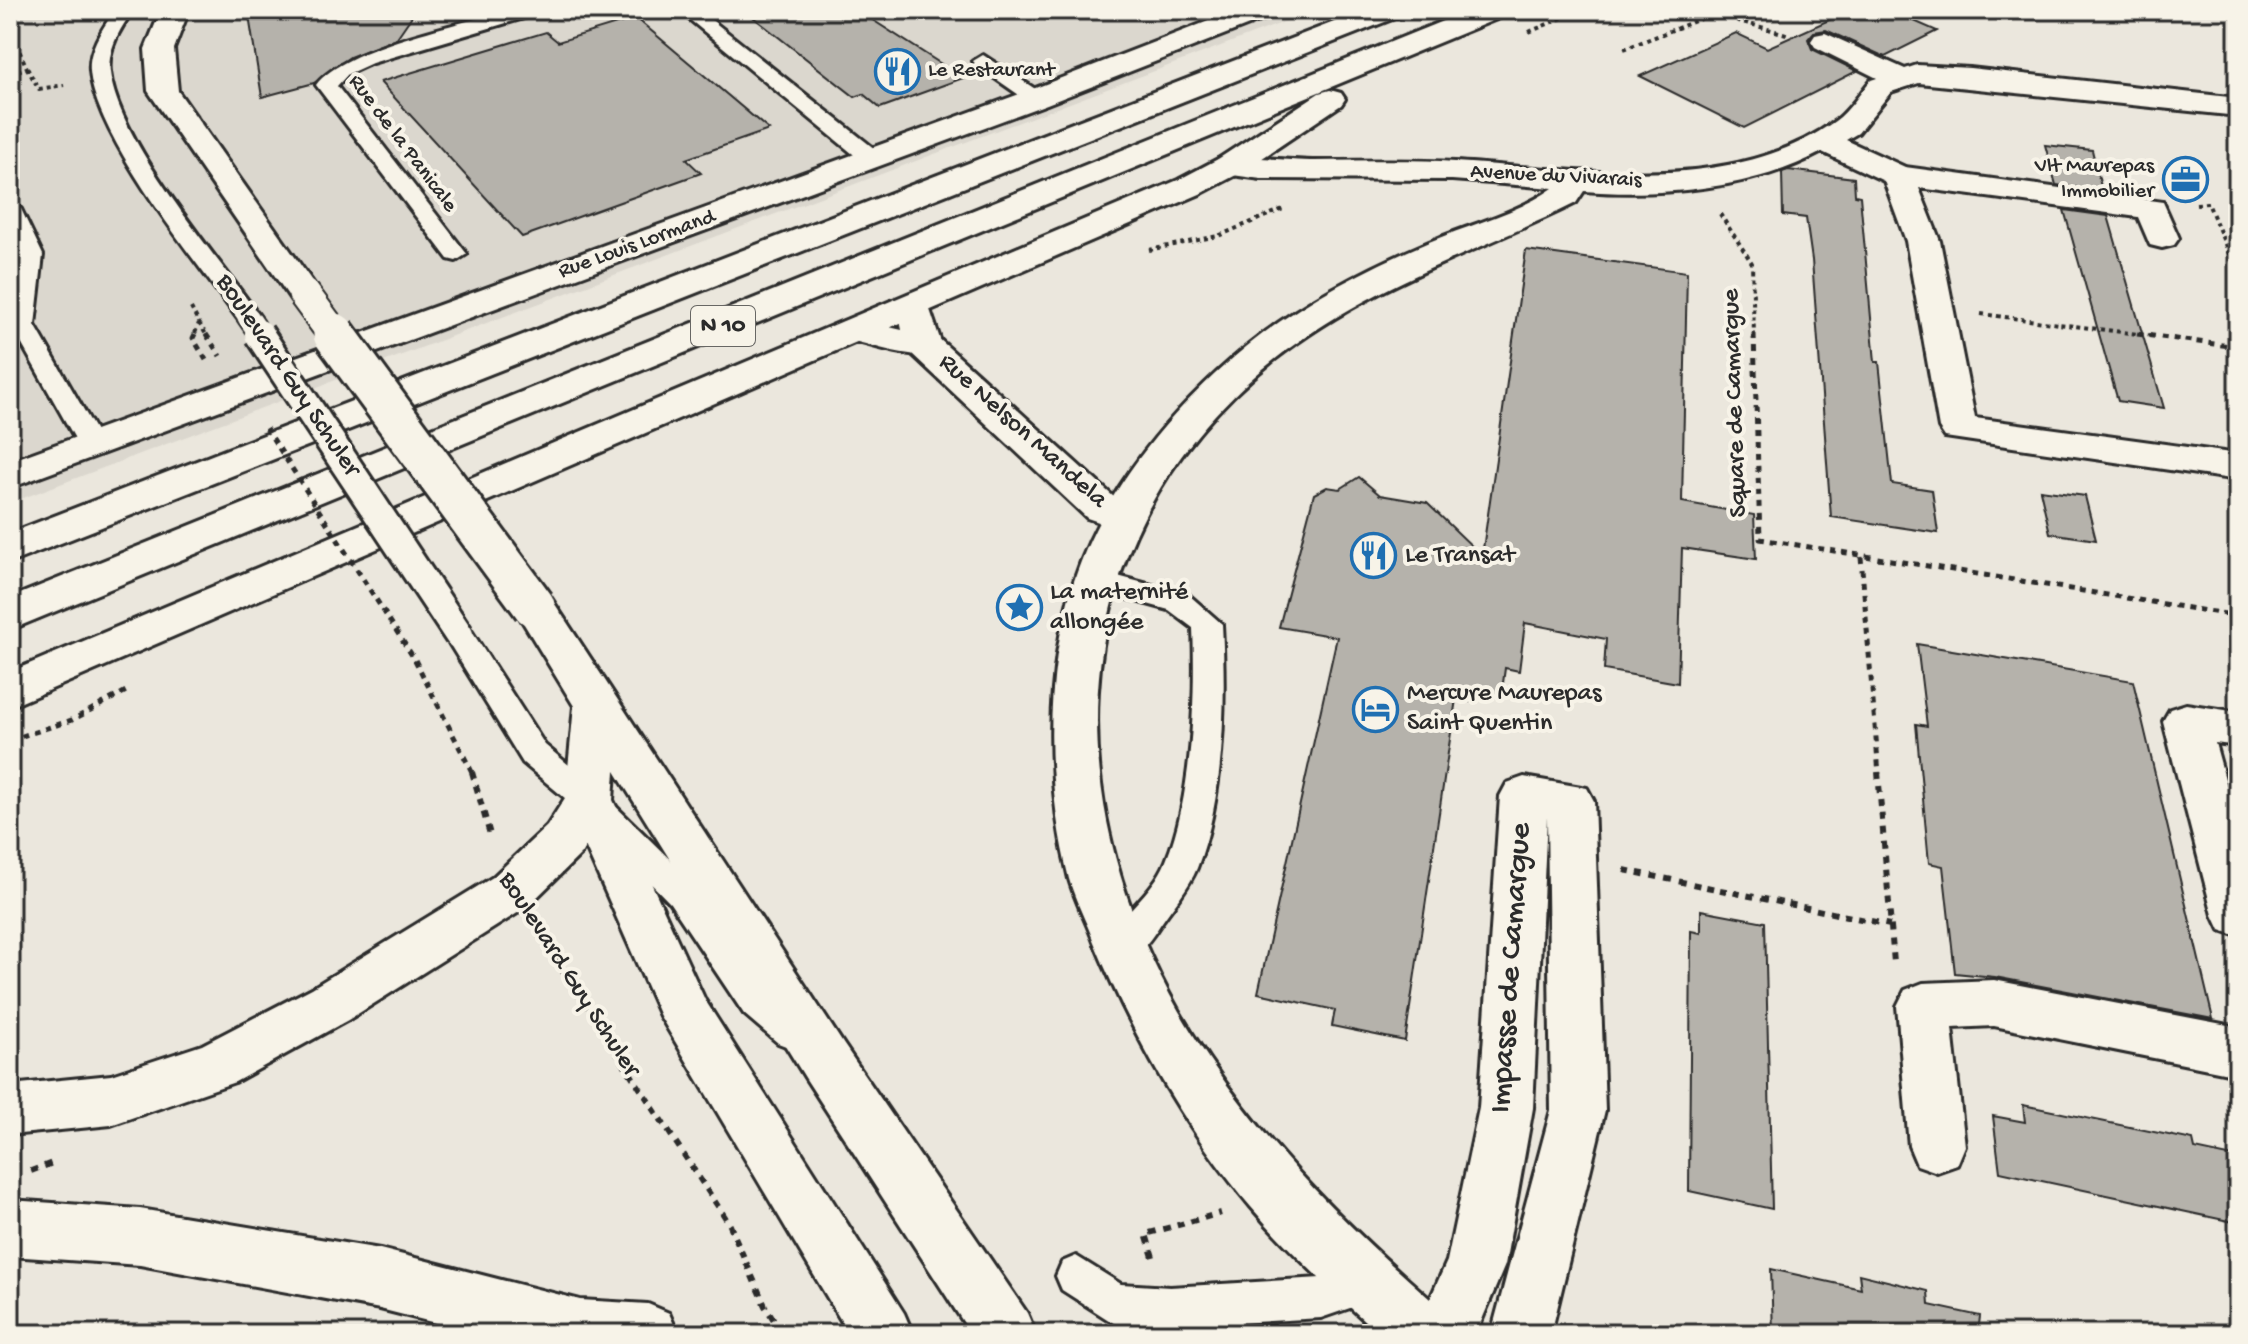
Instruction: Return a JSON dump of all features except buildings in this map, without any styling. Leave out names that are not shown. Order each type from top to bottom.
[{"type":"main road","points":[[175,10],[158,46],[157,65],[163,91],[304,294],[534,606],[825,1062],[993,1319],[1006,1334]]},
{"type":"main road","name":"Rue Louis Lormand","points":[[10,475],[1036,98],[1262,10]]},
{"type":"main road","name":"N 10","points":[[10,549],[1390,10]]},
{"type":"main road","name":"N 10","points":[[10,615],[1494,10]]},
{"type":"main road","points":[[16,690],[914,305],[1229,166],[1317,105],[1429,54],[1435,33]]},
{"type":"main road","points":[[1825,41],[1899,77],[1935,74],[1970,77],[2238,107]]},
{"type":"main road","name":"Avenue du Vivarais","points":[[1229,166],[1261,170],[1452,171],[1572,182],[1638,183],[1701,178],[1758,166],[1823,141],[1847,127],[1881,86],[1899,77]]},
{"type":"main road","points":[[1823,141],[1898,176],[2152,209],[2162,238]]},
{"type":"main road","points":[[1898,176],[1923,241],[1958,428],[2238,467]]},
{"type":"main road","points":[[1415,1323],[1325,1245],[1269,1185],[1189,1076],[1140,990],[1094,880],[1075,765],[1078,658],[1095,580],[1122,516],[1190,418],[1261,353],[1376,279],[1565,196],[1572,182]]},
{"type":"main road","points":[[855,330],[924,345],[914,305]]},
{"type":"main road","name":"Rue Nelson Mandela","points":[[924,345],[1101,508],[1122,516]]},
{"type":"main road","name":"Boulevard Guy Schuler","points":[[597,702],[589,800],[686,1016],[883,1334]]},
{"type":"main road","points":[[2238,729],[2186,721],[2238,915]]},
{"type":"main road","name":"Impasse de Camargue","points":[[1415,1323],[1476,1265],[1506,1108],[1524,796],[1570,801],[1578,1110],[1521,1334]]},
{"type":"main road","points":[[10,1110],[111,1100],[216,1065],[330,1004],[510,892],[564,840],[589,800]]},
{"type":"main road","points":[[1937,1146],[1923,1006],[1994,1003],[2238,1051]]},
{"type":"main road","points":[[10,1228],[140,1237],[380,1279],[580,1330],[648,1334]]},
{"type":"lane","name":"Boulevard Guy Schuler","points":[[124,10],[101,53],[100,71],[107,104],[148,173],[248,317],[459,635],[534,754],[589,800]]},
{"type":"lane","name":"Rue de la Panicale","points":[[456,254],[326,85],[341,70],[365,59],[530,10]]},
{"type":"lane","points":[[687,10],[872,158]]},
{"type":"lane","points":[[983,61],[1036,98]]},
{"type":"lane","points":[[10,209],[32,255],[23,325],[91,445]]},
{"type":"lane","points":[[1095,580],[1179,602],[1207,624],[1208,637],[1210,677],[1200,789],[1181,867],[1142,924],[1121,946]]},
{"type":"lane","points":[[589,800],[682,893],[757,1003],[825,1062]]},
{"type":"lane","points":[[1076,1276],[1115,1304],[1170,1307],[1321,1298],[1415,1323]]},
{"type":"path","points":[[1624,49],[1713,14],[1825,41]]},
{"type":"path","points":[[13,37],[39,89],[65,85]]},
{"type":"path","points":[[10,73],[27,68]]},
{"type":"path","name":"Square de Camargue","points":[[1701,178],[1725,226],[1752,263],[1760,539],[2238,616]]},
{"type":"path","points":[[2208,203],[2238,276]]},
{"type":"path","points":[[1936,308],[2238,347]]},
{"type":"path","name":"Boulevard Guy Schuler","points":[[193,338],[199,323],[224,362]]},
{"type":"path","name":"Boulevard Guy Schuler","points":[[265,427],[415,660],[449,720],[486,804],[496,869],[729,1223],[765,1306],[783,1334]]},
{"type":"path","points":[[1861,557],[1895,971],[1923,1006]]},
{"type":"path","points":[[1572,859],[1890,925]]},
{"type":"path","points":[[1170,1307],[1146,1234],[1234,1210],[1269,1185]]},
{"type":"shaded area","points":[[10,10],[1316,10],[10,503]]},
{"type":"place","name":"Le Restaurant","points":[[897,71]]},
{"type":"place","name":"Vlt Maurepas Immobilier","points":[[2185,180]]},
{"type":"place","name":"Le Transat","points":[[1374,556]]},
{"type":"place","name":"La maternité allongée","points":[[1019,608]]},
{"type":"place","name":"Mercure Maurepas Saint Quentin","points":[[1376,709]]}]
